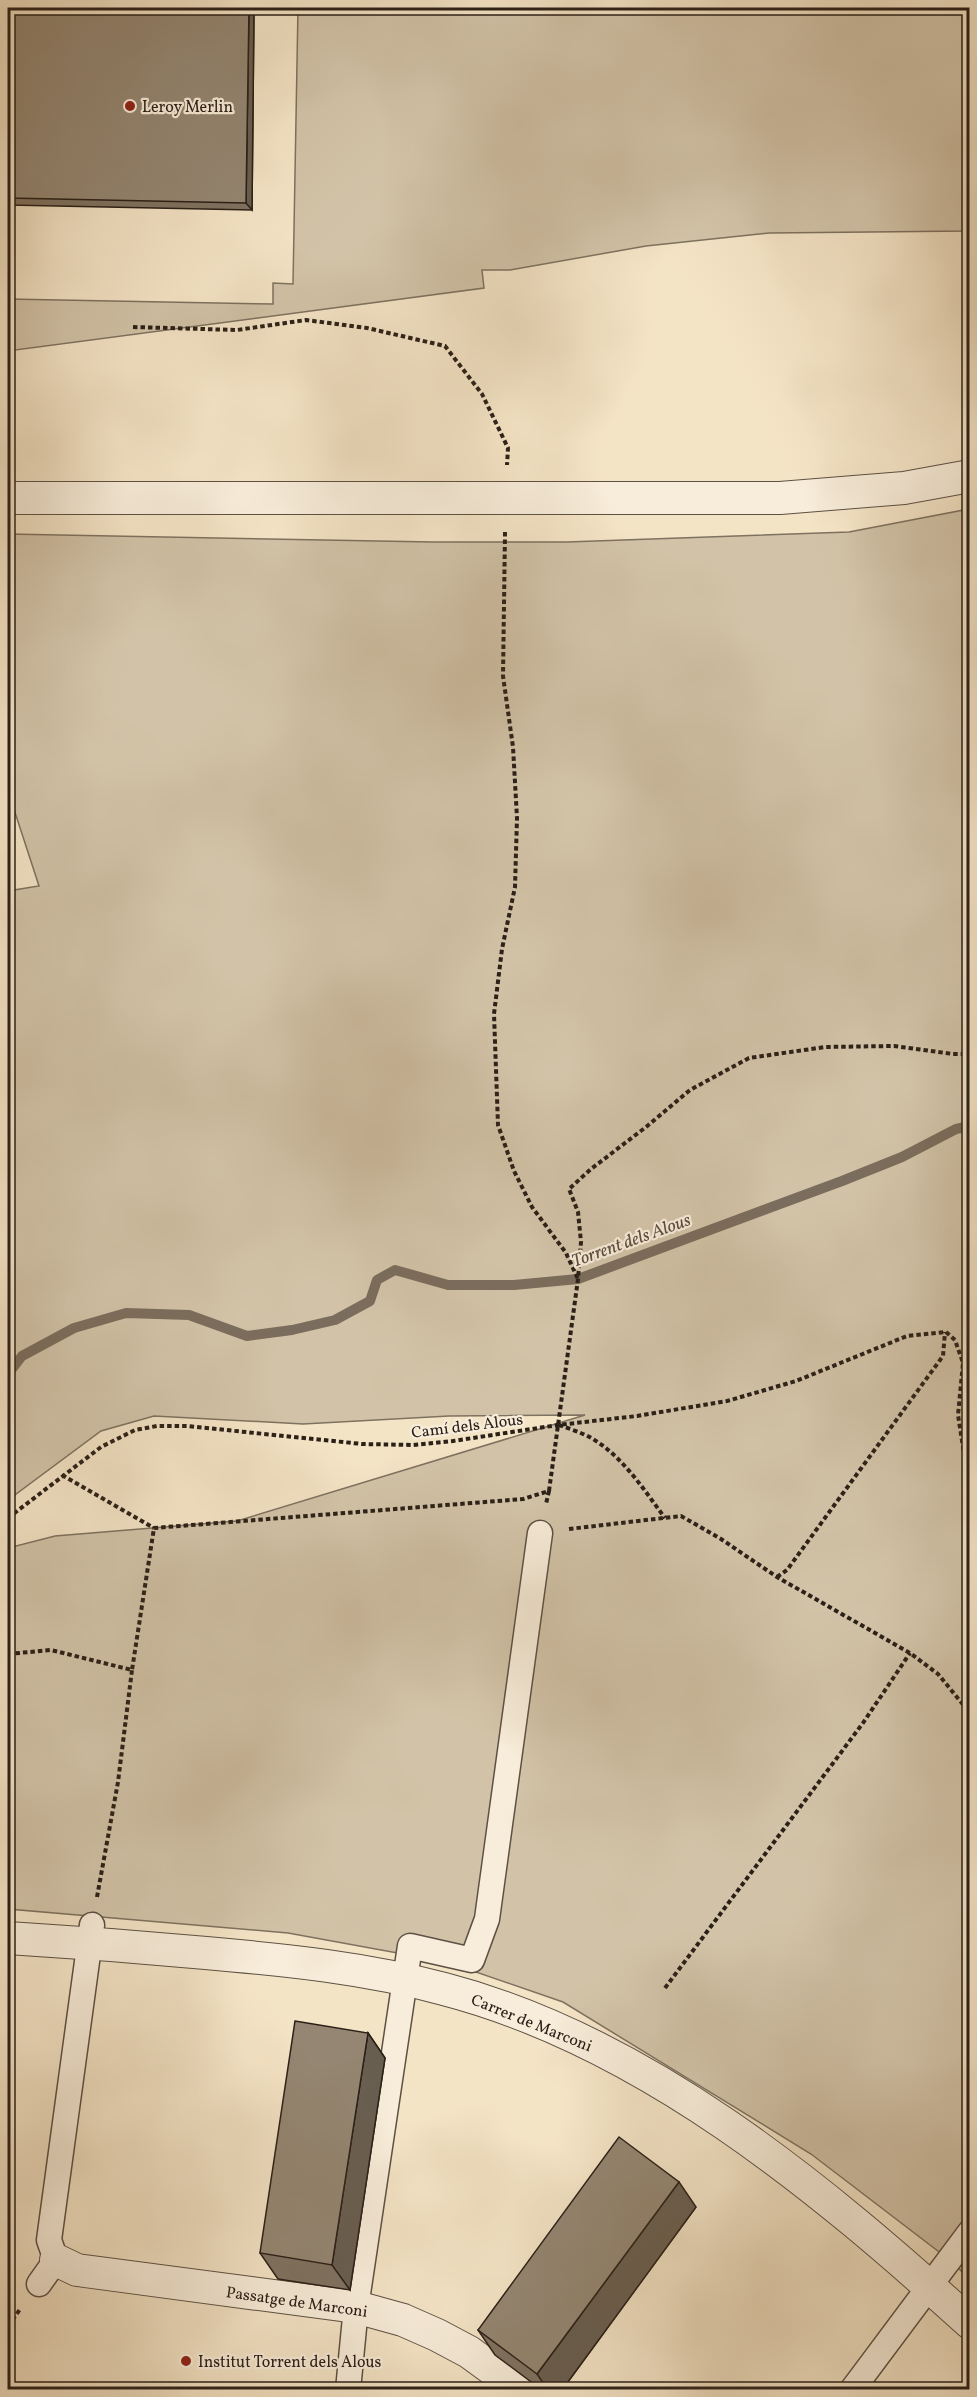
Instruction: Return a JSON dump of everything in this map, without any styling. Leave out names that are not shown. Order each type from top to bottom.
[{"type":"street","points":[[8,498],[506,500],[780,498],[904,488],[969,476]]},
{"type":"street","points":[[348,2390],[356,2307],[410,1946],[472,1960],[487,1919],[540,1533]]},
{"type":"street","points":[[47,2272],[91,1934]]},
{"type":"street","name":"Carrer de Marconi","points":[[8,1938],[91,1934],[302,1961],[404,1980],[479,1999],[539,2022],[625,2061],[681,2095],[805,2183],[930,2287],[969,2323]]},
{"type":"street","points":[[852,2390],[969,2232]]},
{"type":"street","name":"Passatge de Marconi","points":[[47,2272],[77,2270],[356,2307],[404,2320],[437,2335],[468,2352],[520,2390]]},
{"type":"path","points":[[134,327],[237,330],[306,320],[367,327],[445,346],[482,394],[508,448],[503,676],[513,747],[517,818],[515,887],[502,949],[494,1014],[498,1125],[514,1171],[523,1189],[532,1206],[566,1253],[578,1279]]},
{"type":"path","points":[[969,1054],[894,1046],[825,1047],[749,1058],[690,1090],[569,1189],[578,1212],[581,1242],[578,1279],[549,1491],[540,1533],[681,1516],[721,1539],[777,1577],[910,1653],[938,1674],[969,1713]]},
{"type":"path","points":[[945,1332],[955,1340],[963,1363],[958,1415],[969,1492]]},
{"type":"path","points":[[777,1577],[787,1570],[944,1356],[945,1332]]},
{"type":"path","name":"Camí dels Alous","points":[[8,1518],[101,1447],[121,1435],[157,1426],[187,1426],[362,1444],[413,1445],[476,1438],[728,1401],[796,1382],[907,1336],[945,1332]]},
{"type":"path","points":[[558,1425],[592,1438],[611,1452],[632,1474],[665,1518]]},
{"type":"path","points":[[62,1475],[154,1528],[524,1499],[549,1491]]},
{"type":"path","points":[[91,1934],[118,1782],[132,1670],[154,1528]]},
{"type":"path","points":[[8,1654],[51,1650],[132,1670]]},
{"type":"path","points":[[665,1988],[863,1723],[910,1653]]},
{"type":"shaded area","points":[[298,8],[969,8],[969,231],[769,233],[646,246],[510,270],[482,270],[484,288],[8,351],[8,299],[273,304],[273,283],[293,284]]},
{"type":"shaded area","points":[[969,509],[969,2278],[947,2258],[811,2154],[563,2002],[447,1962],[288,1933],[8,1909],[8,1548],[55,1536],[237,1521],[585,1415],[449,1416],[303,1424],[154,1416],[101,1431],[8,1500],[8,891],[39,886],[8,791],[8,534],[433,542],[567,542],[849,532]]},
{"type":"building","name":"Leroy Merlin","points":[[8,8],[249,8],[246,203],[8,198]]},
{"type":"building","points":[[295,2021],[368,2033],[332,2265],[260,2253]]},
{"type":"building","points":[[619,2137],[679,2182],[537,2374],[478,2330]]},
{"type":"waterway","name":"Torrent dels Alous","points":[[8,1374],[22,1356],[74,1328],[126,1313],[189,1315],[247,1336],[292,1330],[335,1320],[370,1301],[377,1280],[395,1270],[448,1285],[514,1285],[578,1279],[842,1181],[902,1157],[956,1129],[970,1126]]},
{"type":"place","name":"Leroy Merlin","points":[[130,106]]},
{"type":"place","name":"Institut Torrent dels Alous","points":[[186,2361]]}]
